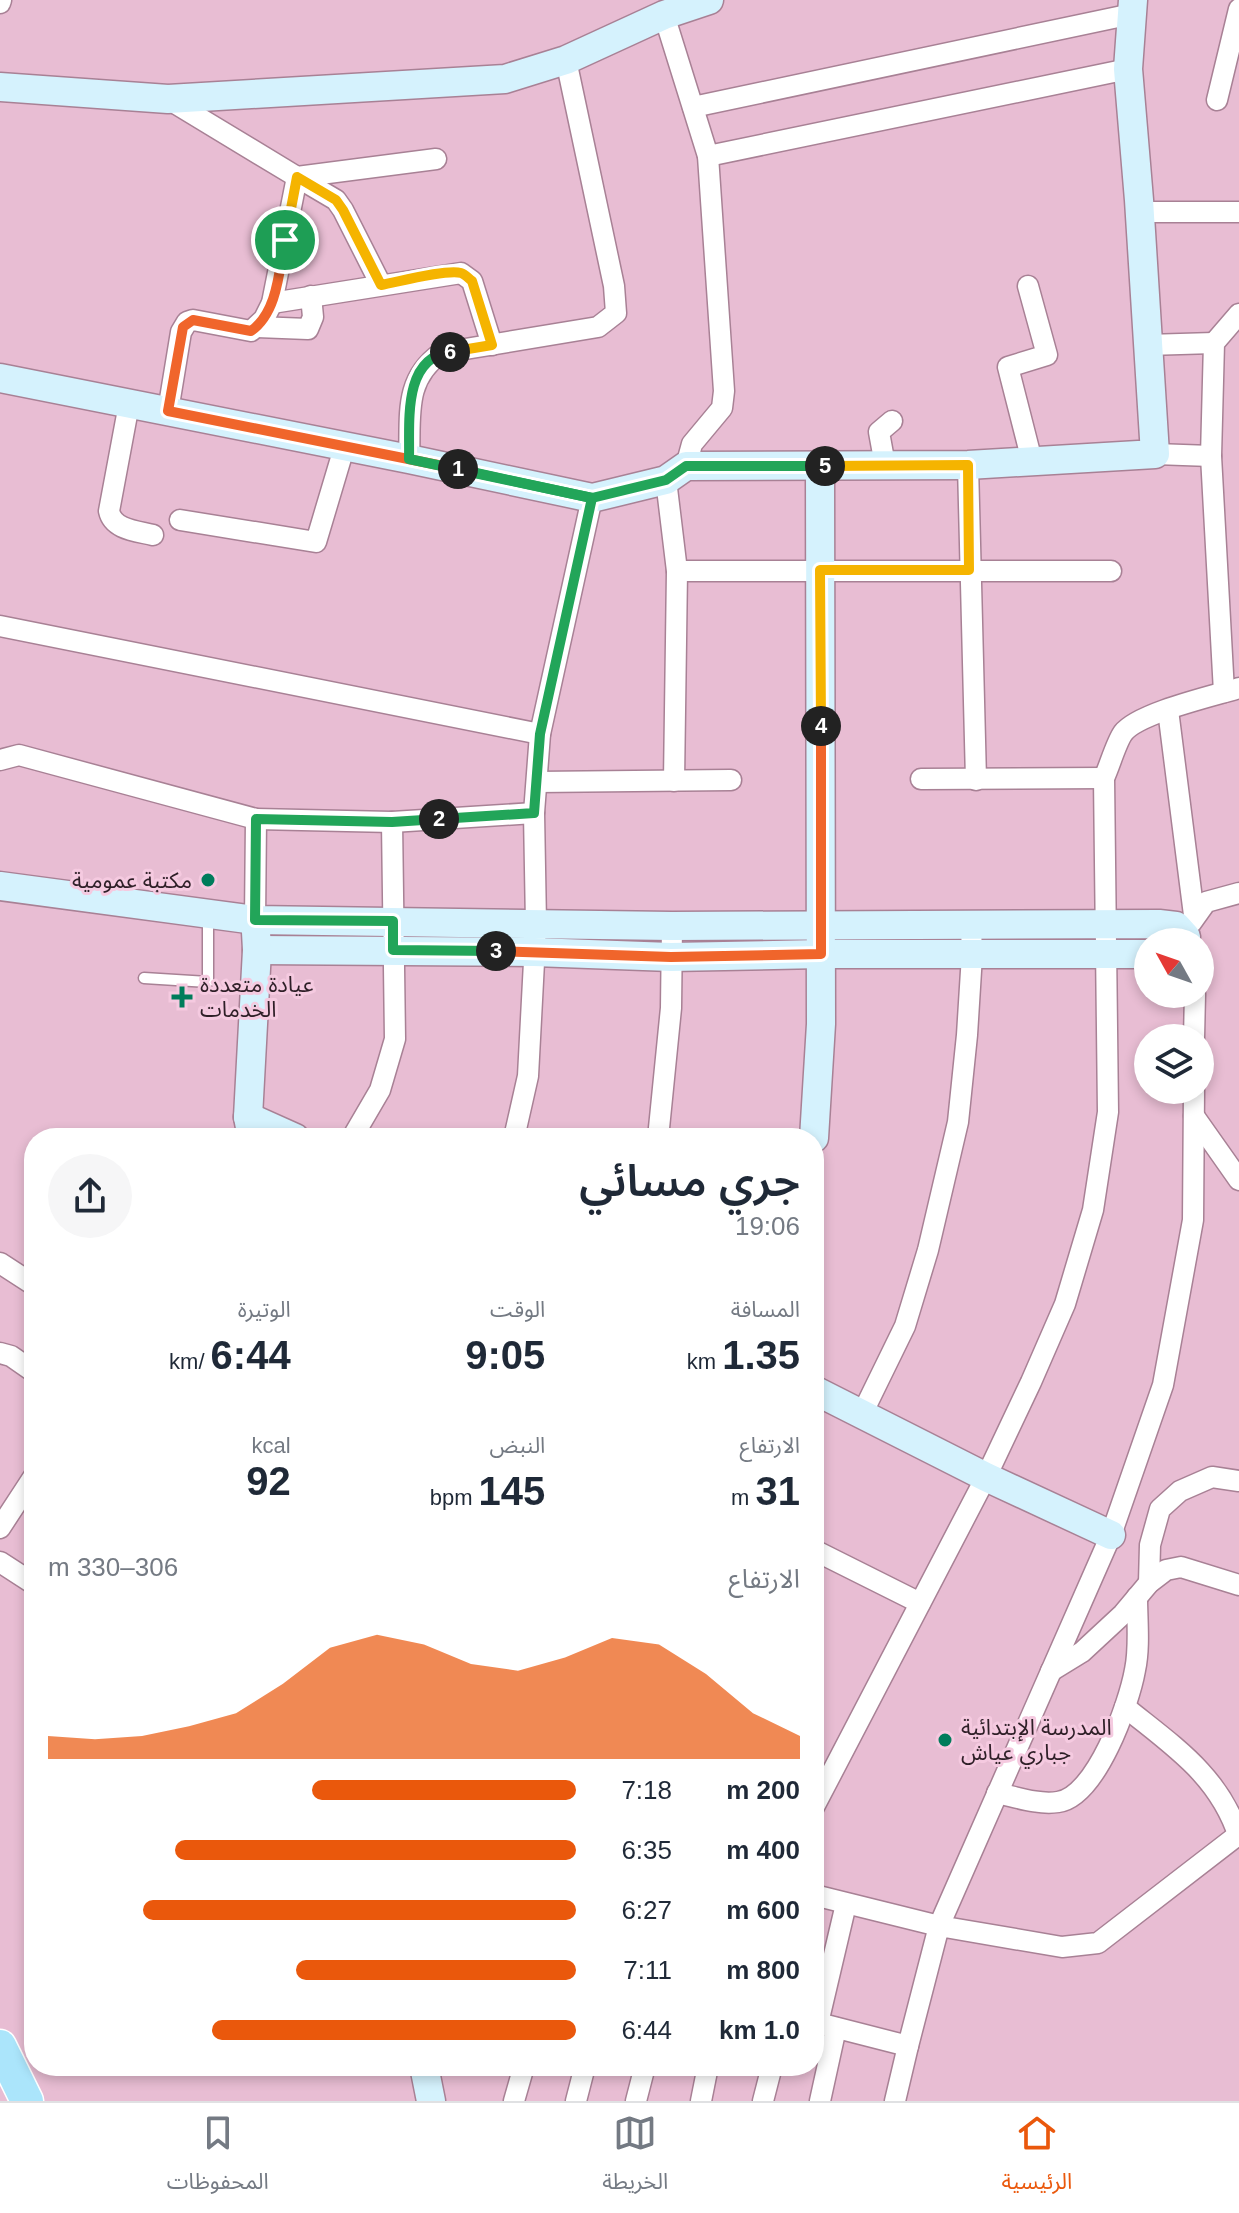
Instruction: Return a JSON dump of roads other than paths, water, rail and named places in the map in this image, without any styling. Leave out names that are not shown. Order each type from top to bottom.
[{"type":"main road","points":[[0,2046],[27,2101]]},
{"type":"street","points":[[0,87],[168,99],[505,79],[566,60],[664,15],[709,0]]},
{"type":"street","points":[[693,107],[1132,7],[1128,69],[1155,454]]},
{"type":"street","points":[[1217,100],[1239,9]]},
{"type":"street","points":[[664,15],[708,156],[724,391],[722,408],[692,444],[676,473],[674,781]]},
{"type":"street","points":[[409,459],[412,391],[427,363],[441,353],[598,327],[616,313],[614,286],[566,60]]},
{"type":"street","points":[[708,156],[1128,69]]},
{"type":"street","points":[[168,99],[336,200],[381,285]]},
{"type":"street","points":[[297,177],[436,159]]},
{"type":"street","points":[[168,411],[181,332],[187,322],[193,320],[251,331],[272,303],[297,177]]},
{"type":"street","points":[[1140,212],[1239,212]]},
{"type":"street","points":[[272,303],[461,273],[472,281],[492,345]]},
{"type":"street","points":[[1028,286],[1047,355],[1008,367],[1032,461]]},
{"type":"street","points":[[257,327],[308,329],[313,317],[311,296]]},
{"type":"street","points":[[824,1788],[986,1477],[1065,1304],[1093,1210],[1108,1112],[1104,778],[1118,741],[1131,724],[1232,690],[1211,456],[1214,343],[1239,314]]},
{"type":"street","points":[[1147,345],[1214,343]]},
{"type":"street","points":[[0,378],[592,498],[676,473],[820,466],[968,465],[1155,454],[1211,456]]},
{"type":"street","points":[[129,404],[109,511],[111,520],[118,525],[153,535]]},
{"type":"street","points":[[885,465],[879,446],[879,432],[892,421]]},
{"type":"street","points":[[180,520],[316,542],[344,448]]},
{"type":"street","points":[[968,465],[976,780]]},
{"type":"street","points":[[815,1128],[821,1024],[820,466]]},
{"type":"street","points":[[516,1128],[528,1076],[535,938],[534,813],[540,734],[592,498]]},
{"type":"street","points":[[677,571],[1111,571]]},
{"type":"street","points":[[0,626],[540,734]]},
{"type":"street","points":[[1168,710],[1186,928]]},
{"type":"street","points":[[0,760],[19,755],[256,819],[392,822],[534,813]]},
{"type":"street","points":[[921,779],[1104,778]]},
{"type":"street","points":[[537,782],[731,780]]},
{"type":"street","points":[[250,1128],[257,950],[256,819]]},
{"type":"street","points":[[358,1128],[380,1090],[395,1039],[392,822]]},
{"type":"street","points":[[0,886],[255,920],[393,921],[671,957],[1134,954]]},
{"type":"street","points":[[1191,928],[1206,902],[1239,893]]},
{"type":"street","points":[[257,950],[393,950],[672,926],[1107,923],[1179,928]]},
{"type":"street","points":[[659,1128],[671,1008],[672,926]]},
{"type":"street","points":[[862,1414],[905,1326],[928,1250],[958,1122],[972,955],[971,926]]},
{"type":"street","points":[[895,2101],[939,1926],[1111,1535],[1163,1385],[1193,1220],[1194,1104]]},
{"type":"street","points":[[1194,1116],[1239,1180]]},
{"type":"street","points":[[0,1263],[24,1279]]},
{"type":"street","points":[[0,1353],[24,1365]]},
{"type":"street","points":[[824,1395],[986,1477],[1111,1535]]},
{"type":"street","points":[[997,1793],[1034,1801],[1060,1802],[1081,1790],[1095,1773],[1125,1707],[1136,1669],[1143,1590],[1160,1509],[1180,1491],[1212,1477],[1239,1481]]},
{"type":"street","points":[[0,1528],[24,1491]]},
{"type":"street","points":[[824,1555],[920,1603]]},
{"type":"street","points":[[0,1562],[24,1578]]},
{"type":"street","points":[[1051,1671],[1082,1652],[1166,1570],[1181,1567],[1239,1585]]},
{"type":"street","points":[[824,1898],[939,1926],[1062,1947],[1098,1943],[1239,1836],[1231,1812],[1215,1787],[1190,1760],[1125,1707]]},
{"type":"street","points":[[824,2020],[846,1904]]},
{"type":"street","points":[[824,2025],[908,2046]]},
{"type":"street","points":[[426,2076],[431,2101]]},
{"type":"street","points":[[514,2101],[521,2076]]},
{"type":"street","points":[[576,2101],[582,2076]]},
{"type":"street","points":[[636,2101],[642,2076]]},
{"type":"street","points":[[701,2101],[706,2076]]},
{"type":"street","points":[[763,2101],[769,2076]]},
{"type":"street","points":[[820,2101],[821,2076]]},
{"type":"lane","points":[[144,978],[208,982],[208,914]]},
{"type":"place","name":"مكتبة عمومية","points":[[208,880]]},
{"type":"place","name":"عيادة متعددة الخدمات","points":[[182,997]]},
{"type":"place","name":"المدرسة الإبتدائية جباري عياش","points":[[945,1740]]}]
